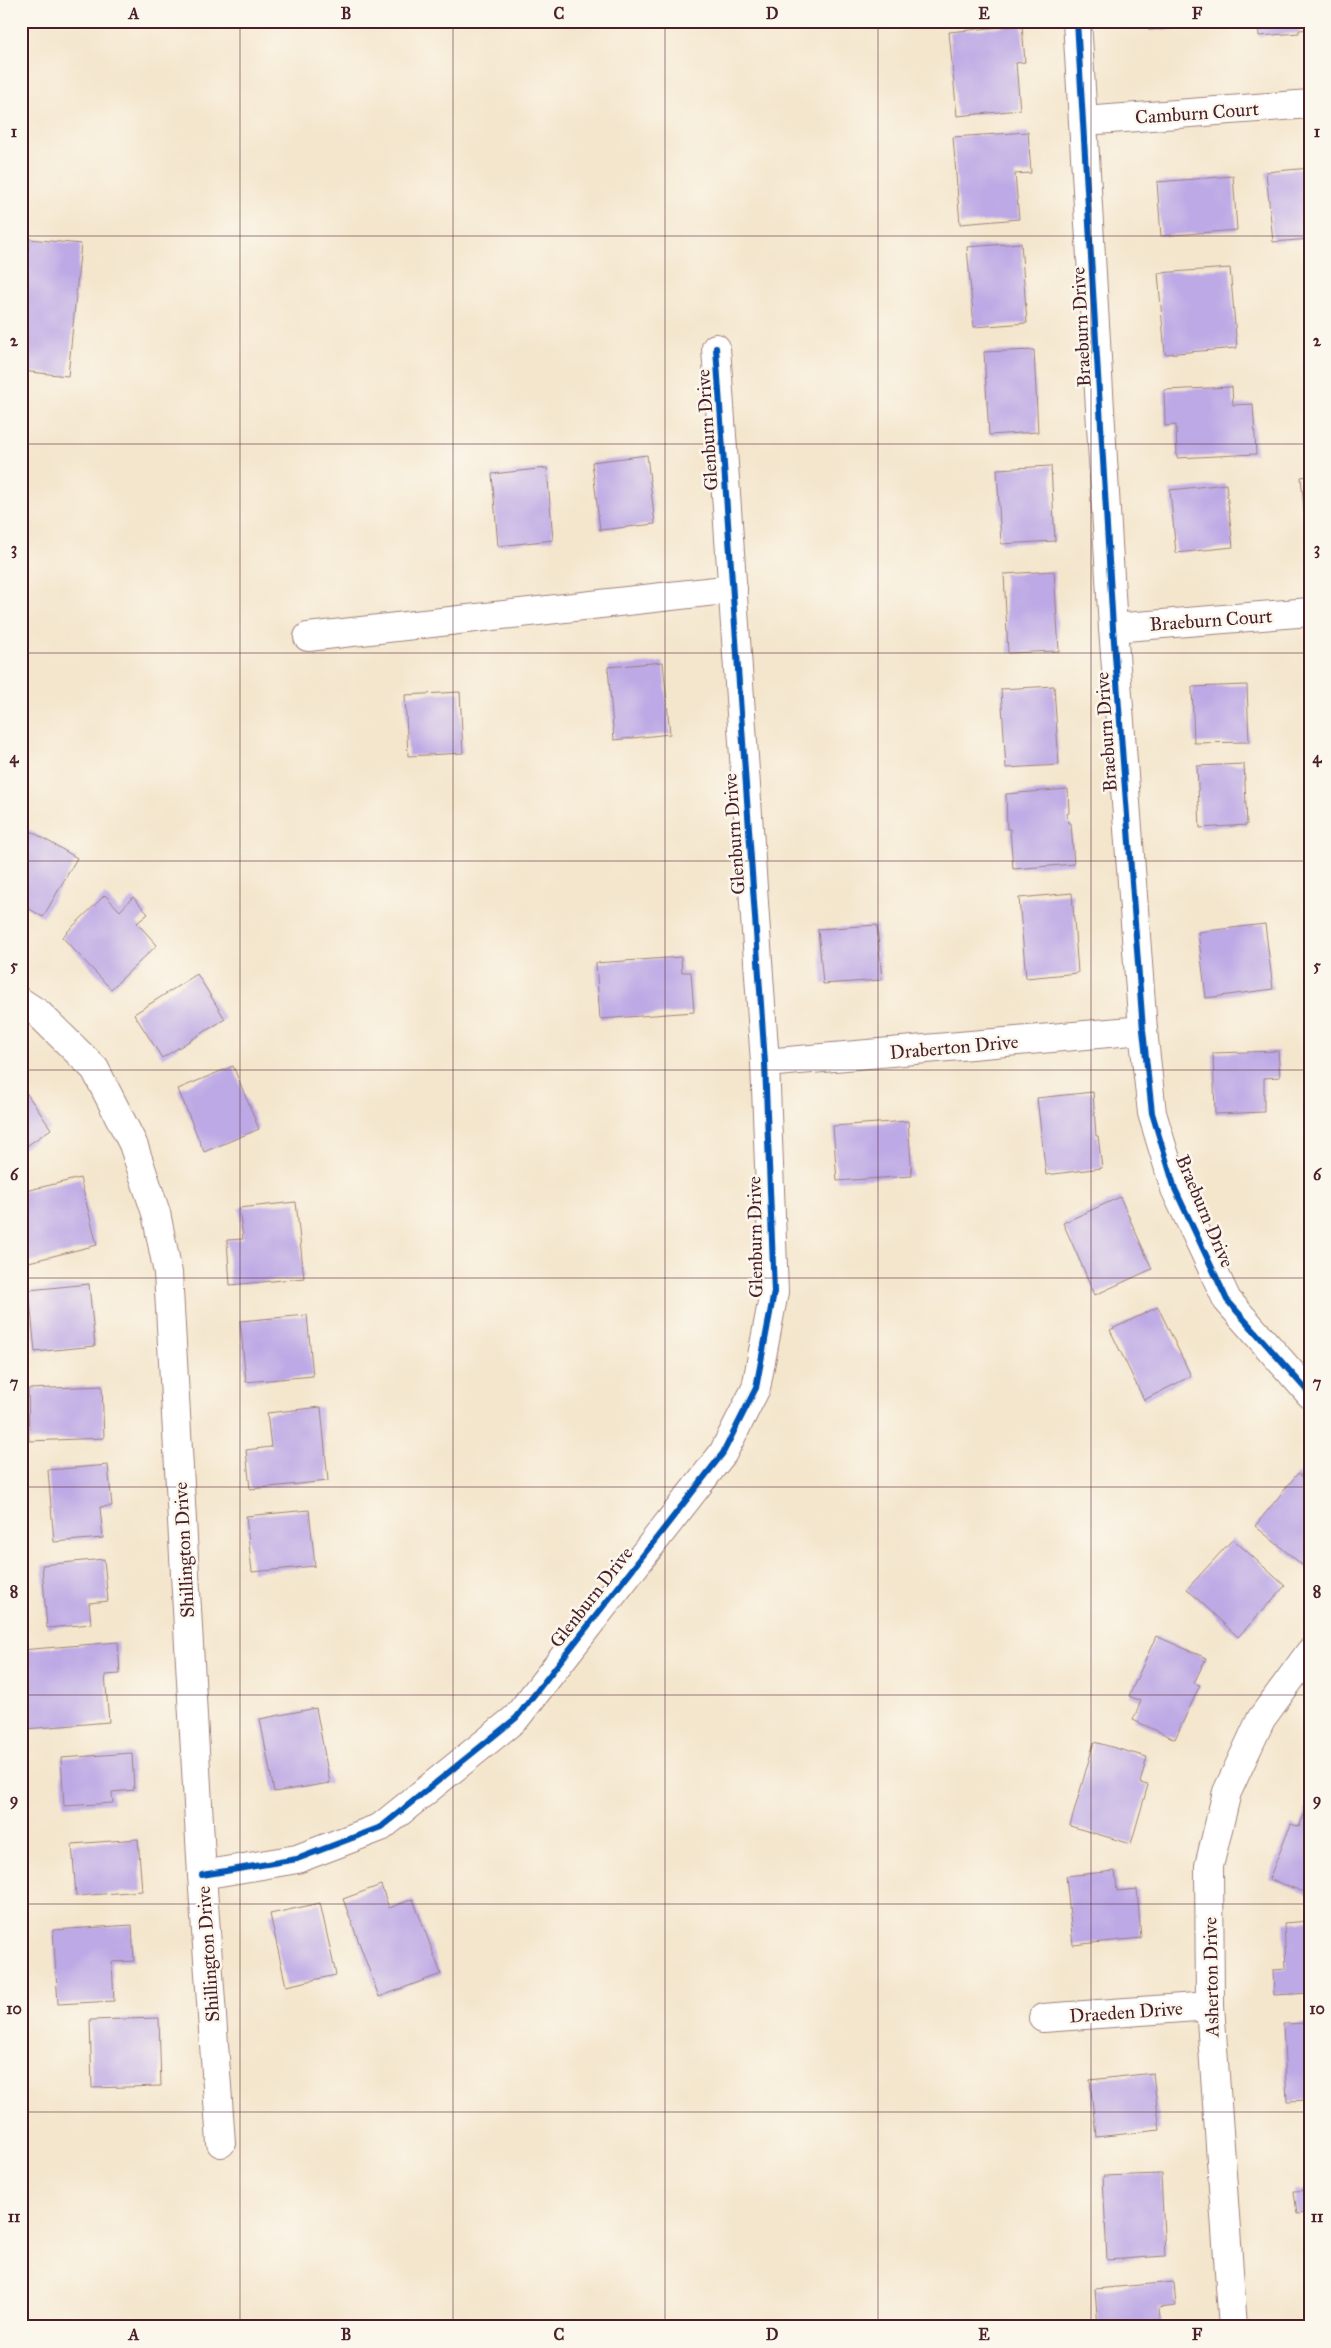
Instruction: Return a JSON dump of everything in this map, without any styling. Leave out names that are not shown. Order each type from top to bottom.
[{"type":"street","name":"Braeburn Drive","points":[[1077,21],[1113,628],[1143,1030],[1152,1113],[1175,1188],[1227,1300],[1310,1394]]},
{"type":"street","name":"Camburn Court","points":[[1084,121],[1310,104]]},
{"type":"street","name":"Glenburn Drive","points":[[202,1875],[297,1860],[380,1827],[516,1718],[722,1452],[756,1388],[774,1292],[765,1064],[716,348]]},
{"type":"street","points":[[308,637],[733,589]]},
{"type":"street","name":"Braeburn Court","points":[[1113,628],[1310,612]]},
{"type":"street","name":"Shillington Drive","points":[[21,1002],[38,1013],[95,1068],[133,1144],[156,1213],[167,1265],[202,1875],[221,2143]]},
{"type":"street","name":"Draberton Drive","points":[[765,1064],[1143,1030]]},
{"type":"street","name":"Asherton Drive","points":[[1233,2327],[1210,2006],[1209,1866],[1227,1792],[1261,1719],[1310,1652]]},
{"type":"street","name":"Draeden Drive","points":[[1043,2018],[1210,2006]]},
{"type":"building","points":[[1149,21],[1228,21],[1228,25],[1149,30]]},
{"type":"building","points":[[1258,21],[1310,21],[1310,29],[1299,30],[1299,33],[1259,36]]},
{"type":"building","points":[[1022,25],[1025,62],[1016,63],[1020,110],[957,116],[949,32]]},
{"type":"building","points":[[1028,132],[1031,173],[1015,174],[1019,219],[960,224],[953,137]]},
{"type":"building","points":[[1310,168],[1310,239],[1273,242],[1266,172]]},
{"type":"building","points":[[1233,176],[1237,230],[1161,236],[1157,182]]},
{"type":"building","points":[[29,239],[81,244],[68,376],[21,371],[21,320]]},
{"type":"building","points":[[1021,243],[1027,323],[974,327],[967,247]]},
{"type":"building","points":[[1230,268],[1237,348],[1165,354],[1158,273]]},
{"type":"building","points":[[1034,350],[1038,432],[989,435],[984,352]]},
{"type":"building","points":[[1232,387],[1233,405],[1253,404],[1256,454],[1177,458],[1176,425],[1165,426],[1164,390]]},
{"type":"building","points":[[647,455],[655,524],[600,530],[592,462]]},
{"type":"building","points":[[1051,466],[1055,541],[1001,544],[997,469]]},
{"type":"building","points":[[547,468],[553,540],[498,546],[492,474]]},
{"type":"building","points":[[1310,476],[1310,541],[1307,541],[1301,477]]},
{"type":"building","points":[[1226,484],[1233,547],[1176,553],[1170,490]]},
{"type":"building","points":[[1054,571],[1059,651],[1008,653],[1004,574]]},
{"type":"building","points":[[663,662],[670,734],[614,740],[608,667]]},
{"type":"building","points":[[1247,685],[1249,742],[1194,743],[1192,687]]},
{"type":"building","points":[[1054,686],[1059,765],[1006,768],[1001,689]]},
{"type":"building","points":[[460,692],[463,753],[408,756],[405,695]]},
{"type":"building","points":[[1244,764],[1247,825],[1200,828],[1197,766]]},
{"type":"building","points":[[1068,789],[1069,813],[1067,814],[1068,823],[1071,823],[1074,864],[1013,869],[1010,829],[1007,829],[1006,794]]},
{"type":"building","points":[[24,827],[77,858],[43,917],[21,904],[21,832]]},
{"type":"building","points":[[1072,893],[1078,973],[1026,978],[1019,898]]},
{"type":"building","points":[[105,895],[120,911],[133,897],[148,914],[137,923],[157,945],[111,989],[62,937]]},
{"type":"building","points":[[1265,924],[1273,989],[1206,998],[1198,932]]},
{"type":"building","points":[[877,925],[882,980],[823,984],[818,929]]},
{"type":"building","points":[[681,957],[682,972],[691,972],[694,1012],[600,1019],[596,963]]},
{"type":"building","points":[[197,974],[225,1019],[162,1058],[134,1014]]},
{"type":"building","points":[[1278,1051],[1280,1077],[1264,1078],[1264,1112],[1215,1114],[1213,1053]]},
{"type":"building","points":[[233,1066],[259,1129],[204,1152],[178,1089]]},
{"type":"building","points":[[21,1085],[51,1129],[21,1150]]},
{"type":"building","points":[[1093,1092],[1096,1136],[1098,1136],[1102,1168],[1046,1175],[1037,1098]]},
{"type":"building","points":[[908,1121],[912,1176],[837,1181],[833,1126]]},
{"type":"building","points":[[80,1178],[97,1245],[21,1264],[21,1192]]},
{"type":"building","points":[[1120,1197],[1152,1269],[1095,1295],[1063,1223]]},
{"type":"building","points":[[296,1202],[304,1278],[230,1285],[227,1240],[243,1239],[239,1208]]},
{"type":"building","points":[[89,1284],[95,1346],[35,1352],[29,1290]]},
{"type":"building","points":[[1158,1307],[1191,1376],[1144,1400],[1110,1330]]},
{"type":"building","points":[[307,1315],[313,1376],[246,1382],[240,1321]]},
{"type":"building","points":[[102,1386],[104,1438],[29,1441],[28,1389]]},
{"type":"building","points":[[321,1407],[328,1481],[250,1489],[246,1450],[271,1447],[267,1413]]},
{"type":"building","points":[[108,1465],[112,1506],[100,1507],[103,1538],[54,1542],[48,1470]]},
{"type":"building","points":[[1298,1473],[1310,1483],[1310,1566],[1307,1569],[1255,1526]]},
{"type":"building","points":[[309,1510],[315,1566],[252,1572],[246,1516]]},
{"type":"building","points":[[1233,1539],[1285,1586],[1238,1637],[1187,1589]]},
{"type":"building","points":[[104,1559],[108,1601],[89,1603],[91,1624],[47,1628],[42,1565]]},
{"type":"building","points":[[1156,1636],[1206,1658],[1194,1683],[1200,1685],[1175,1739],[1133,1720],[1141,1701],[1129,1696]]},
{"type":"building","points":[[118,1642],[120,1674],[105,1675],[109,1722],[26,1729],[21,1683],[21,1650]]},
{"type":"building","points":[[316,1708],[330,1783],[274,1792],[260,1719]]},
{"type":"building","points":[[1094,1742],[1147,1757],[1140,1783],[1148,1785],[1131,1844],[1070,1826]]},
{"type":"building","points":[[132,1753],[134,1790],[112,1792],[113,1803],[64,1806],[61,1758]]},
{"type":"building","points":[[1310,1800],[1310,1894],[1269,1879],[1291,1824],[1299,1827]]},
{"type":"building","points":[[138,1839],[142,1891],[76,1896],[72,1844]]},
{"type":"building","points":[[1115,1871],[1117,1891],[1137,1889],[1141,1938],[1073,1945],[1066,1876]]},
{"type":"building","points":[[381,1885],[389,1908],[413,1899],[441,1974],[379,1997],[343,1899]]},
{"type":"building","points":[[320,1903],[336,1975],[286,1986],[270,1914]]},
{"type":"building","points":[[1310,1921],[1310,1993],[1274,1995],[1273,1970],[1286,1969],[1284,1923]]},
{"type":"building","points":[[132,1925],[134,1961],[112,1962],[114,2001],[58,2004],[53,1930]]},
{"type":"building","points":[[159,2018],[161,2086],[92,2088],[90,2020]]},
{"type":"building","points":[[1310,2023],[1310,2100],[1287,2101],[1283,2024]]},
{"type":"building","points":[[1153,2073],[1160,2130],[1096,2137],[1090,2080]]},
{"type":"building","points":[[1161,2174],[1165,2256],[1107,2260],[1103,2176]]},
{"type":"building","points":[[1310,2190],[1310,2213],[1297,2214],[1294,2191]]},
{"type":"building","points":[[1174,2282],[1176,2306],[1159,2308],[1161,2327],[1098,2327],[1095,2289]]},
{"type":"cycle path","points":[[1077,21],[1113,628],[1143,1030],[1152,1113],[1175,1189],[1227,1300],[1310,1394]]},
{"type":"cycle path","points":[[202,1875],[297,1859],[381,1827],[516,1718],[723,1453],[756,1388],[774,1292],[765,1063],[716,348]]}]
